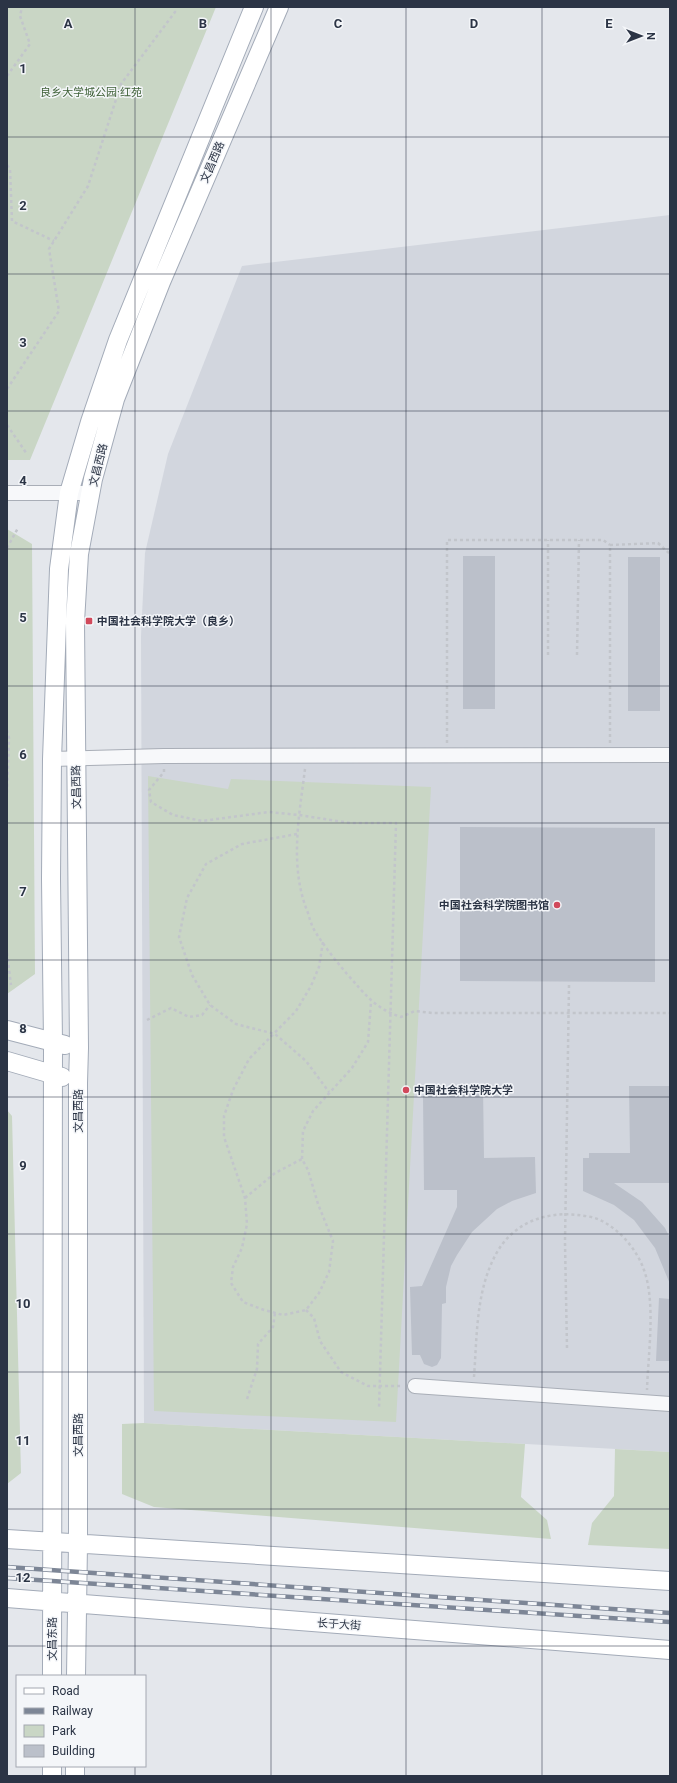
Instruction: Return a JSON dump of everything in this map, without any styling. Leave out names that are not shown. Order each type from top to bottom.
[{"type":"main road","name":"文昌西路","points":[[52,1602],[52,759],[56,609],[70,493],[90,422],[118,340],[254,7]]},
{"type":"main road","name":"文昌西路","points":[[77,1604],[78,1083],[80,1048],[75,622],[79,554],[90,493],[115,399],[161,282],[279,7]]},
{"type":"main road","points":[[7,1030],[80,1048]]},
{"type":"main road","points":[[7,1060],[78,1083]]},
{"type":"main road","points":[[7,1539],[670,1581]]},
{"type":"main road","name":"长于大街","points":[[7,1598],[670,1650]]},
{"type":"main road","name":"文昌东路","points":[[52,1602],[52,1675]]},
{"type":"main road","points":[[76,1675],[77,1604]]},
{"type":"street","points":[[7,493],[90,493]]},
{"type":"street","points":[[52,759],[164,756],[670,755]]},
{"type":"street","points":[[414,1386],[670,1404]]},
{"type":"path","points":[[7,76],[30,44],[20,16],[22,7]]},
{"type":"path","points":[[7,389],[59,310],[49,249],[88,186],[121,84],[175,12],[175,7]]},
{"type":"path","points":[[7,165],[10,169],[12,221],[54,241]]},
{"type":"path","points":[[7,424],[27,454]]},
{"type":"path","points":[[7,548],[18,528]]},
{"type":"path","points":[[446,756],[447,540],[603,540],[610,545],[658,543],[670,554]]},
{"type":"path","points":[[548,540],[548,655]]},
{"type":"path","points":[[577,655],[579,540]]},
{"type":"path","points":[[610,545],[610,755]]},
{"type":"path","points":[[7,730],[9,738],[7,793]]},
{"type":"path","points":[[164,756],[164,772],[149,790],[151,802],[173,815],[202,821],[269,812],[299,814],[350,823],[396,823],[379,1409]]},
{"type":"path","points":[[307,756],[297,834],[297,872],[303,900],[315,932],[341,967],[371,1002],[390,1013],[401,1016],[414,1011],[432,1013],[670,1013]]},
{"type":"path","points":[[297,834],[242,844],[206,864],[187,898],[179,937],[192,975],[210,1005],[236,1024],[275,1034],[306,1061],[329,1092]]},
{"type":"path","points":[[323,942],[319,967],[311,986],[296,1011],[249,1059],[233,1090],[224,1116],[224,1137],[245,1198],[247,1224],[242,1248],[233,1267],[231,1283],[243,1302],[283,1315],[306,1310],[318,1293],[329,1272],[334,1241],[318,1204],[308,1170],[302,1159],[303,1131],[313,1111],[352,1068],[368,1042],[371,1002]]},
{"type":"path","points":[[7,952],[11,985]]},
{"type":"path","points":[[567,1348],[566,1214],[569,985]]},
{"type":"path","points":[[147,1020],[171,1008],[188,1016],[202,1015],[210,1005]]},
{"type":"path","points":[[245,1198],[275,1173],[302,1159]]},
{"type":"path","points":[[473,1390],[479,1312],[484,1281],[495,1255],[508,1237],[523,1225],[544,1216],[566,1214],[601,1220],[613,1228],[634,1249],[644,1270],[650,1296],[646,1403]]},
{"type":"path","points":[[306,1310],[314,1318],[320,1341],[341,1372],[368,1386],[414,1386]]},
{"type":"path","points":[[247,1400],[257,1370],[258,1344],[273,1327],[275,1313]]},
{"type":"shaded area","name":"中国社会科学院大学","points":[[670,215],[670,1452],[144,1423],[141,636],[145,553],[168,454],[242,266]]},
{"type":"green space","name":"良乡大学城公园·红苑","points":[[7,7],[216,7],[30,460],[7,460]]},
{"type":"green space","points":[[7,529],[32,544],[35,974],[7,994]]},
{"type":"green space","points":[[148,776],[228,789],[231,779],[431,787],[396,1422],[154,1411]]},
{"type":"green space","points":[[7,1110],[12,1116],[21,1473],[7,1484]]},
{"type":"green space","points":[[144,1423],[525,1444],[521,1497],[547,1520],[551,1539],[154,1507],[122,1494],[122,1424]]},
{"type":"green space","points":[[615,1449],[670,1452],[670,1549],[588,1545],[592,1523],[614,1496]]},
{"type":"building","points":[[463,556],[495,556],[495,709],[463,709]]},
{"type":"building","points":[[628,557],[660,557],[660,711],[628,711]]},
{"type":"building","name":"中国社会科学院图书馆","points":[[460,827],[655,828],[655,982],[460,981]]},
{"type":"building","points":[[438,1086],[483,1086],[484,1158],[535,1157],[536,1193],[512,1201],[497,1209],[472,1232],[457,1255],[451,1266],[446,1287],[446,1303],[442,1304],[441,1358],[437,1365],[432,1367],[424,1364],[420,1355],[412,1355],[410,1287],[422,1286],[457,1207],[457,1190],[424,1190],[423,1096],[438,1095]]},
{"type":"building","points":[[629,1086],[670,1086],[670,1183],[614,1183],[642,1202],[665,1228],[670,1238],[670,1284],[655,1248],[634,1220],[614,1205],[583,1191],[583,1158],[589,1158],[589,1153],[630,1153]]},
{"type":"building","points":[[659,1298],[670,1299],[670,1361],[656,1361]]},
{"type":"railway","points":[[7,1567],[670,1613]]},
{"type":"railway","points":[[7,1578],[670,1622]]},
{"type":"place","name":"中国社会科学院大学（良乡）","points":[[89,621]]},
{"type":"place","name":"中国社会科学院图书馆","points":[[557,905]]},
{"type":"place","name":"中国社会科学院大学","points":[[406,1090]]}]
